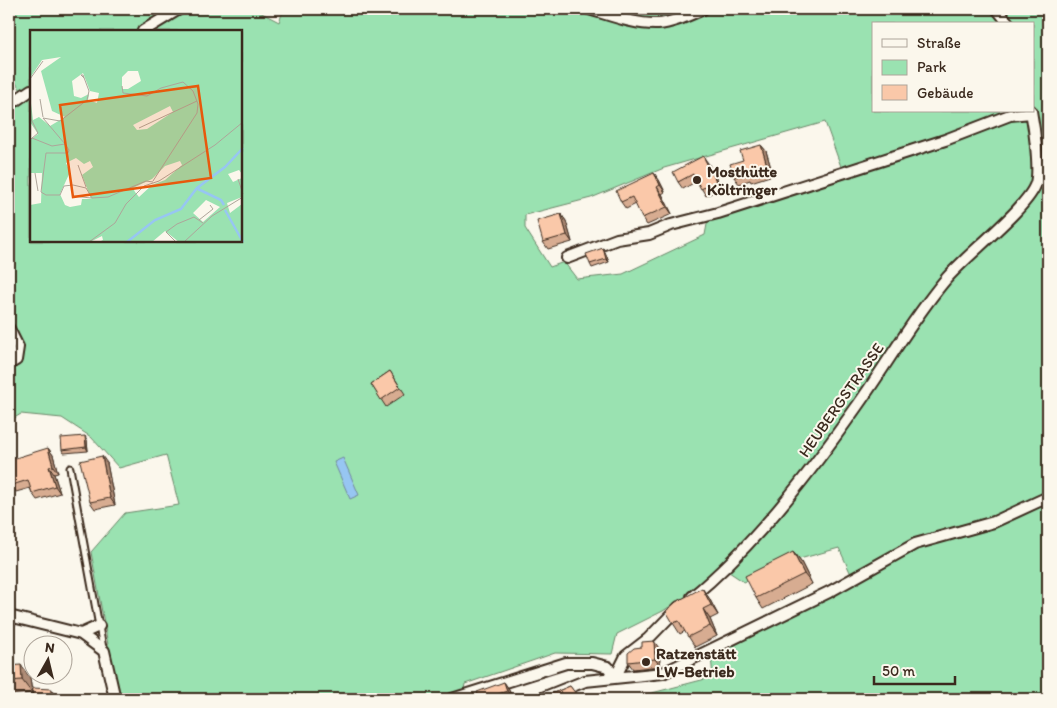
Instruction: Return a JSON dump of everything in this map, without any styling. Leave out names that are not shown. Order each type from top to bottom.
[{"type":"street","points":[[145,30],[179,9]]},
{"type":"street","points":[[589,9],[633,21],[658,24],[684,17],[703,9]]},
{"type":"street","points":[[997,9],[1007,22]]},
{"type":"street","points":[[9,105],[30,91]]},
{"type":"street","name":"HEUBERGSTRASSE","points":[[567,258],[617,240],[649,234],[689,219],[718,213],[935,143],[1010,115],[1031,112],[1035,136],[1036,182],[1023,202],[946,278],[856,409],[806,476],[730,564],[673,612],[648,639],[626,656],[615,678]]},
{"type":"street","points":[[9,329],[18,347],[16,360],[9,364]]},
{"type":"street","points":[[540,699],[584,680],[664,673],[829,592],[915,544],[994,522],[1048,497]]},
{"type":"street","points":[[9,616],[81,634],[104,651],[115,699]]},
{"type":"street","points":[[81,634],[99,626]]},
{"type":"street","points":[[452,699],[566,663],[592,663],[608,667],[615,678]]},
{"type":"lane","points":[[70,468],[104,651]]},
{"type":"green space","points":[[9,9],[254,9],[279,22],[284,9],[1048,9],[1048,699],[606,699],[609,697],[633,698],[713,677],[711,657],[855,583],[839,548],[796,560],[744,582],[726,570],[663,611],[617,634],[612,654],[555,653],[465,684],[462,699],[118,699],[91,552],[125,513],[179,505],[166,455],[119,468],[91,437],[62,418],[21,414],[9,421],[9,103],[23,93],[9,73]],"holes":[[[825,122],[844,175],[708,219],[705,235],[623,274],[577,279],[564,262],[550,267],[525,228],[525,215],[591,198],[664,168]]]},
{"type":"water","points":[[343,458],[359,495],[350,499],[334,462]]},
{"type":"building","points":[[761,145],[768,169],[747,176],[747,174],[734,177],[730,164],[743,160],[740,151]]},
{"type":"building","points":[[703,156],[716,181],[701,189],[693,174],[678,182],[673,172]]},
{"type":"building","points":[[654,173],[660,185],[657,187],[667,207],[642,218],[632,197],[621,202],[616,191]]},
{"type":"building","points":[[561,214],[567,235],[543,242],[537,221]]},
{"type":"building","points":[[603,248],[606,259],[590,264],[586,254]]},
{"type":"building","points":[[390,371],[400,387],[381,400],[371,384]]},
{"type":"building","points":[[85,436],[86,447],[62,450],[61,438]]},
{"type":"building","points":[[48,448],[53,466],[49,467],[55,486],[32,493],[28,480],[12,485],[9,477],[9,460]]},
{"type":"building","points":[[102,456],[110,498],[90,502],[80,461]]},
{"type":"building","points":[[793,552],[804,574],[756,598],[745,576]]},
{"type":"building","points":[[702,588],[711,605],[703,609],[710,626],[688,637],[679,621],[673,623],[666,611],[676,602]]},
{"type":"building","points":[[654,641],[655,659],[628,662],[628,653],[634,648],[642,647],[642,642]]},
{"type":"building","points":[[21,665],[22,680],[9,681],[9,666]]},
{"type":"building","points":[[504,682],[507,691],[498,694],[500,699],[480,699],[477,692]]},
{"type":"building","points":[[570,686],[576,694],[572,699],[539,699]]},
{"type":"building","points":[[33,688],[51,689],[51,699],[32,699]]},
{"type":"waterway","points":[[1042,699],[1048,695]]},
{"type":"place","name":"Mosthütte Költringer","points":[[697,180]]},
{"type":"place","name":"Ratzenstätt LW-Betrieb","points":[[646,662]]}]
